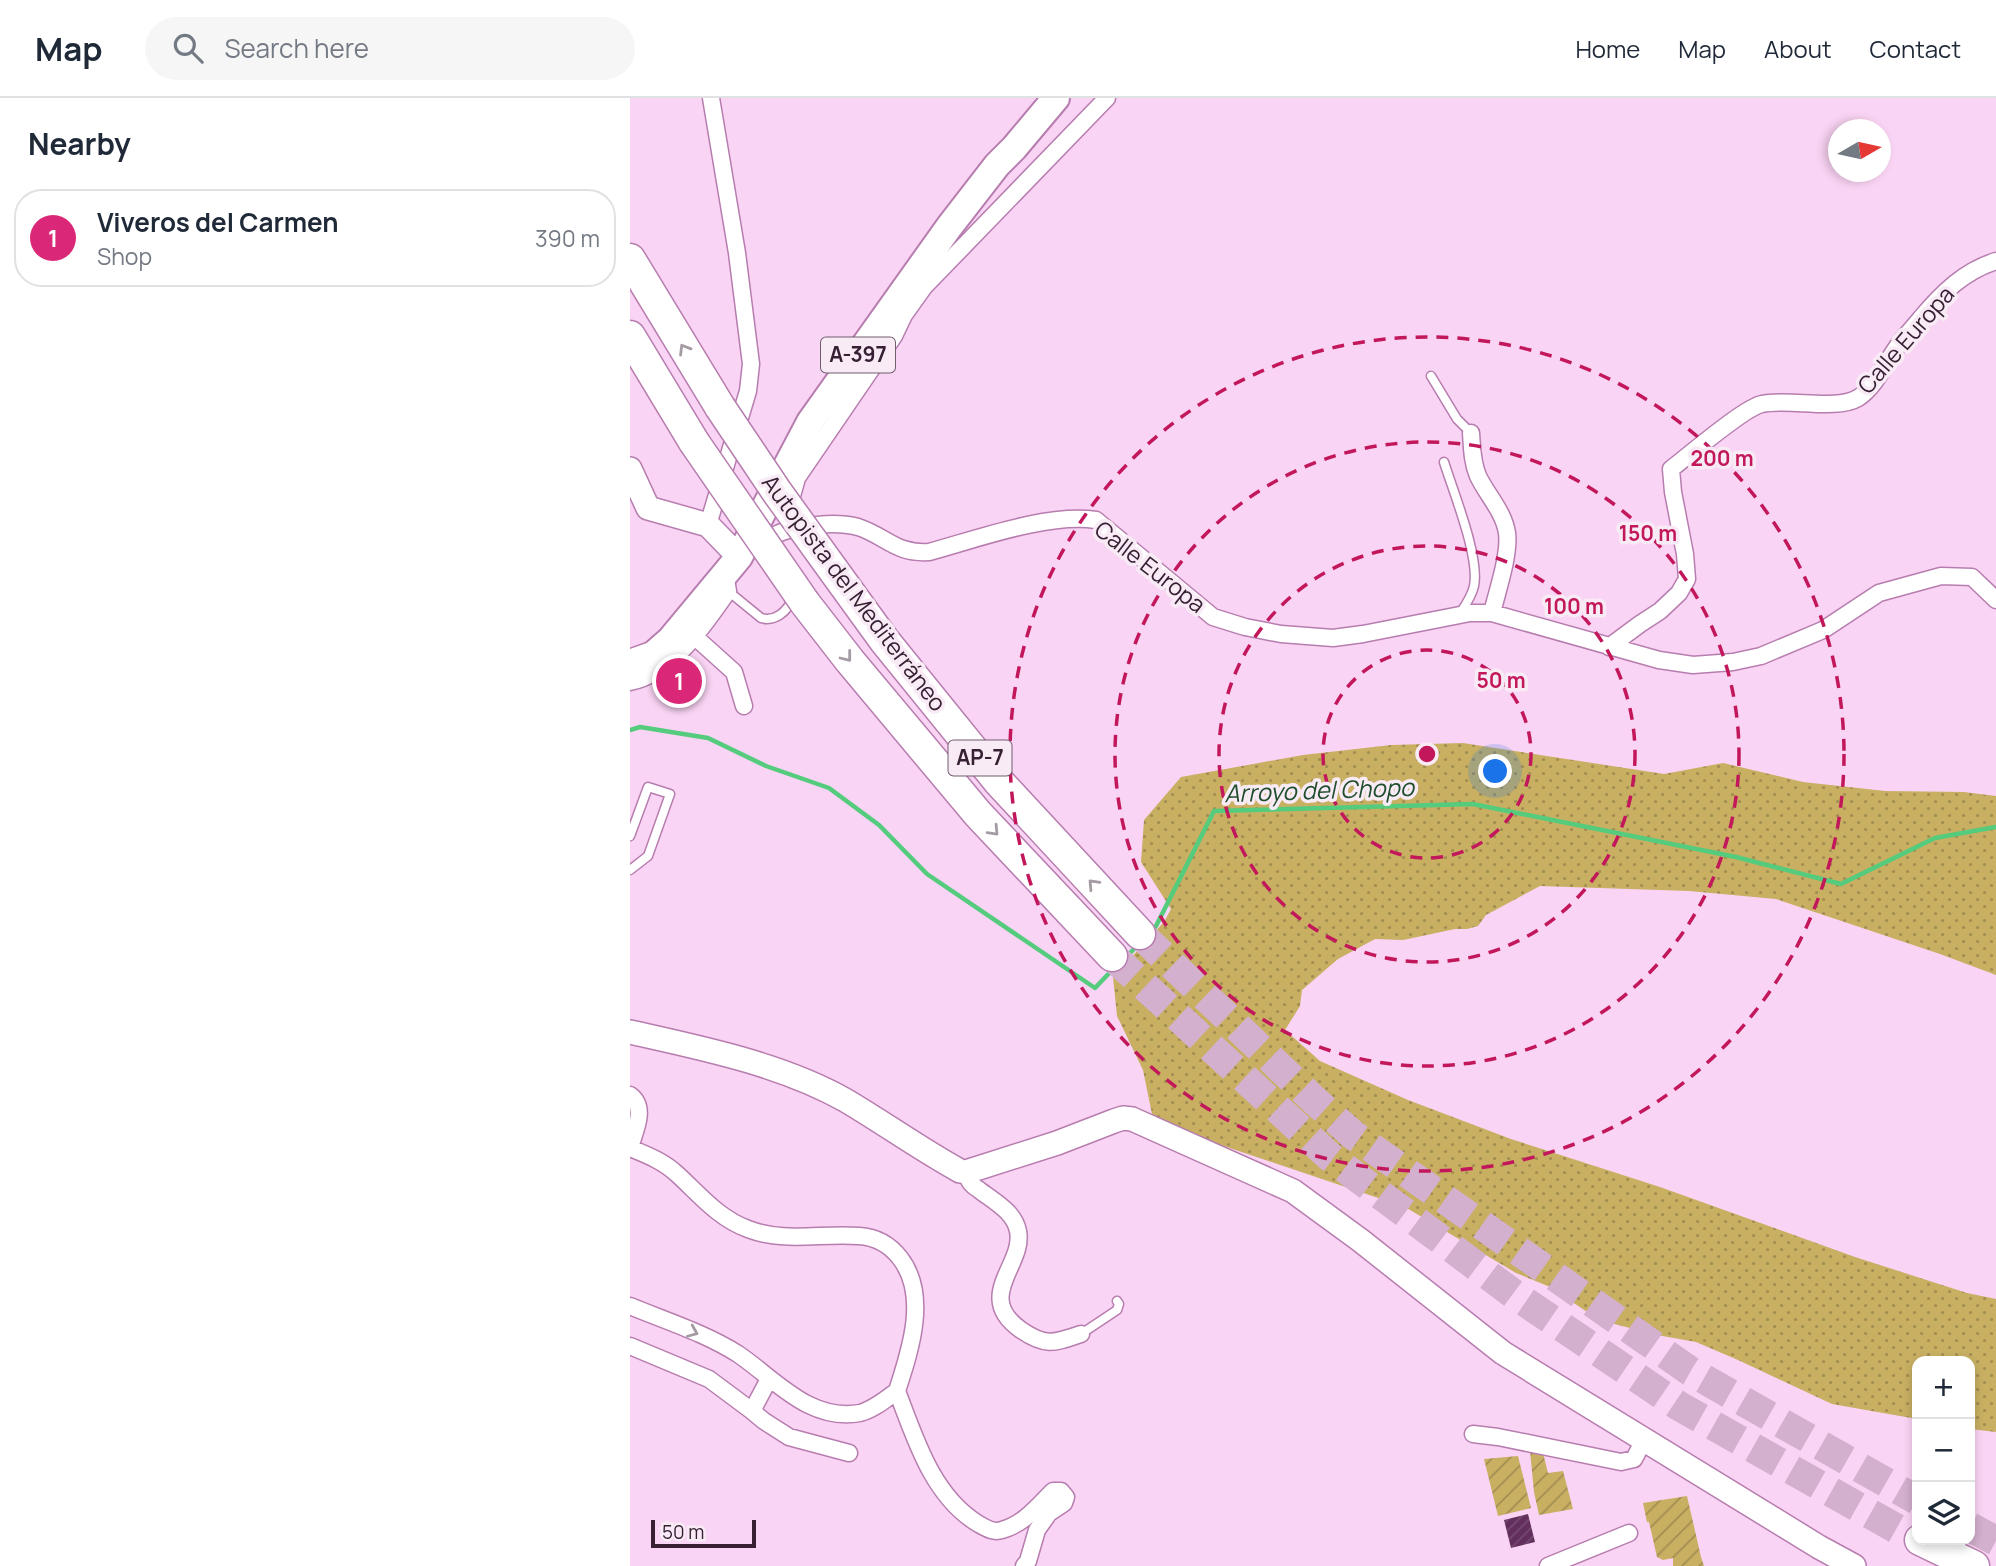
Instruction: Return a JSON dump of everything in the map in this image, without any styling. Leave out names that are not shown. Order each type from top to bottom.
[{"type":"highway","name":"Autopista del Mediterráneo","points":[[630,259],[720,408],[884,640],[999,782],[1140,934]]},
{"type":"highway","name":"Autopista del Mediterráneo","points":[[630,335],[690,434],[850,661],[978,814],[1112,956]]},
{"type":"highway","points":[[630,372],[690,434]]},
{"type":"highway","points":[[1911,1536],[1974,1566]]},
{"type":"main road","name":"A-397","points":[[997,165],[1008,143],[1041,98]]},
{"type":"main road","name":"A-397","points":[[637,666],[670,640],[731,573],[810,422],[949,227],[997,165],[1056,98]]},
{"type":"street","points":[[711,98],[737,253],[751,364],[748,391],[708,524],[731,573]]},
{"type":"street","points":[[630,681],[645,679],[678,654],[706,623],[731,573],[781,533],[793,530],[792,496],[797,478],[894,336],[904,315],[983,226],[1107,98]]},
{"type":"street","name":"Calle Europa","points":[[1609,647],[1660,611],[1679,593],[1687,579],[1685,554],[1672,492],[1671,469],[1759,404],[1841,404],[1858,398],[1877,379],[1898,345],[1942,293],[1969,272],[1996,261]]},
{"type":"street","points":[[1471,433],[1472,457],[1477,474],[1503,517],[1507,531],[1508,544],[1492,613]]},
{"type":"street","points":[[630,469],[648,508],[708,524]]},
{"type":"street","name":"Calle Europa","points":[[793,530],[811,525],[858,527],[900,549],[929,552],[1046,521],[1079,517],[1096,520],[1213,617],[1245,627],[1281,634],[1333,638],[1459,615],[1492,613],[1659,660],[1693,665],[1733,662],[1761,656],[1823,630],[1879,593],[1941,576],[1972,577],[1996,600]]},
{"type":"street","points":[[694,636],[734,672],[744,706]]},
{"type":"street","points":[[630,1032],[783,1072],[844,1100],[960,1171],[966,1172],[1058,1143],[1123,1118],[1132,1119],[1293,1191],[1360,1240],[1503,1353],[1854,1566]]},
{"type":"street","points":[[630,1095],[636,1099],[640,1109],[630,1148],[656,1159],[675,1172],[726,1219],[747,1229],[781,1237],[863,1236],[892,1248],[906,1265],[915,1298],[912,1335],[897,1391],[924,1461],[949,1497],[965,1515],[992,1531],[1000,1531],[1021,1522],[1053,1491],[1061,1491],[1066,1497],[1064,1503],[1049,1513],[1037,1530],[1024,1566]]},
{"type":"street","points":[[966,1172],[970,1182],[1014,1219],[1018,1231],[1019,1244],[1001,1291],[1002,1303],[1013,1324],[1046,1343],[1081,1334]]},
{"type":"street","points":[[630,1306],[710,1339],[738,1355],[804,1403],[838,1413],[860,1413],[897,1391]]},
{"type":"street","points":[[630,1346],[709,1379],[789,1437],[849,1452]]},
{"type":"street","points":[[752,1411],[768,1379]]},
{"type":"street","points":[[1473,1434],[1621,1462],[1634,1458],[1644,1440]]},
{"type":"street","points":[[1548,1566],[1566,1563],[1629,1533]]},
{"type":"lane","points":[[1431,376],[1457,419],[1471,433]]},
{"type":"lane","points":[[1444,462],[1470,544],[1474,571],[1475,585],[1459,615]]},
{"type":"lane","points":[[731,573],[761,618],[770,620],[778,616],[802,594]]},
{"type":"lane","points":[[630,836],[648,788],[670,794],[648,856],[630,870]]},
{"type":"lane","points":[[1081,1334],[1117,1310],[1117,1301]]},
{"type":"shaded area","points":[[1463,743],[1664,774],[1723,763],[1803,782],[1885,791],[1964,792],[1996,796],[1996,975],[1776,899],[1689,891],[1540,886],[1486,915],[1478,926],[1403,940],[1375,939],[1338,959],[1302,990],[1300,1006],[1285,1030],[1320,1061],[1408,1100],[1511,1139],[1660,1187],[1855,1257],[1967,1293],[1996,1299],[1996,1432],[1975,1430],[1975,1356],[1912,1356],[1912,1418],[1832,1404],[1696,1342],[1599,1320],[1550,1287],[1516,1273],[1405,1207],[1200,1138],[1152,1114],[1143,1070],[1117,1016],[1113,977],[1164,922],[1171,909],[1141,862],[1144,820],[1181,777],[1303,755],[1391,745]]},
{"type":"shaded area","points":[[1530,1451],[1543,1453],[1548,1473],[1563,1471],[1573,1509],[1539,1515]]},
{"type":"shaded area","points":[[1518,1456],[1531,1508],[1498,1516],[1484,1459]]},
{"type":"shaded area","points":[[1687,1496],[1704,1566],[1673,1566],[1673,1558],[1663,1560],[1657,1557],[1647,1522],[1643,1503]]},
{"type":"building","points":[[1528,1514],[1535,1542],[1511,1548],[1504,1520]]},
{"type":"waterway","name":"Arroyo del Chopo","points":[[630,730],[640,727],[708,738],[766,766],[829,788],[879,825],[927,874],[1095,988],[1116,966]]},
{"type":"waterway","name":"Arroyo del Chopo","points":[[1150,933],[1214,811],[1473,804],[1736,857],[1841,884],[1935,838],[1996,827]]},
{"type":"waterway","name":"Arroyo del Chopo","points":[[1123,960],[1139,944]]},
{"type":"tunnel","points":[[1140,934],[1352,1134],[1690,1371],[1912,1497]]},
{"type":"tunnel","points":[[1112,956],[1330,1157],[1515,1295],[1679,1406],[1897,1529]]},
{"type":"tunnel","points":[[1975,1530],[1996,1541]]},
{"type":"place","name":"Viveros del Carmen","points":[[679,681]]}]
